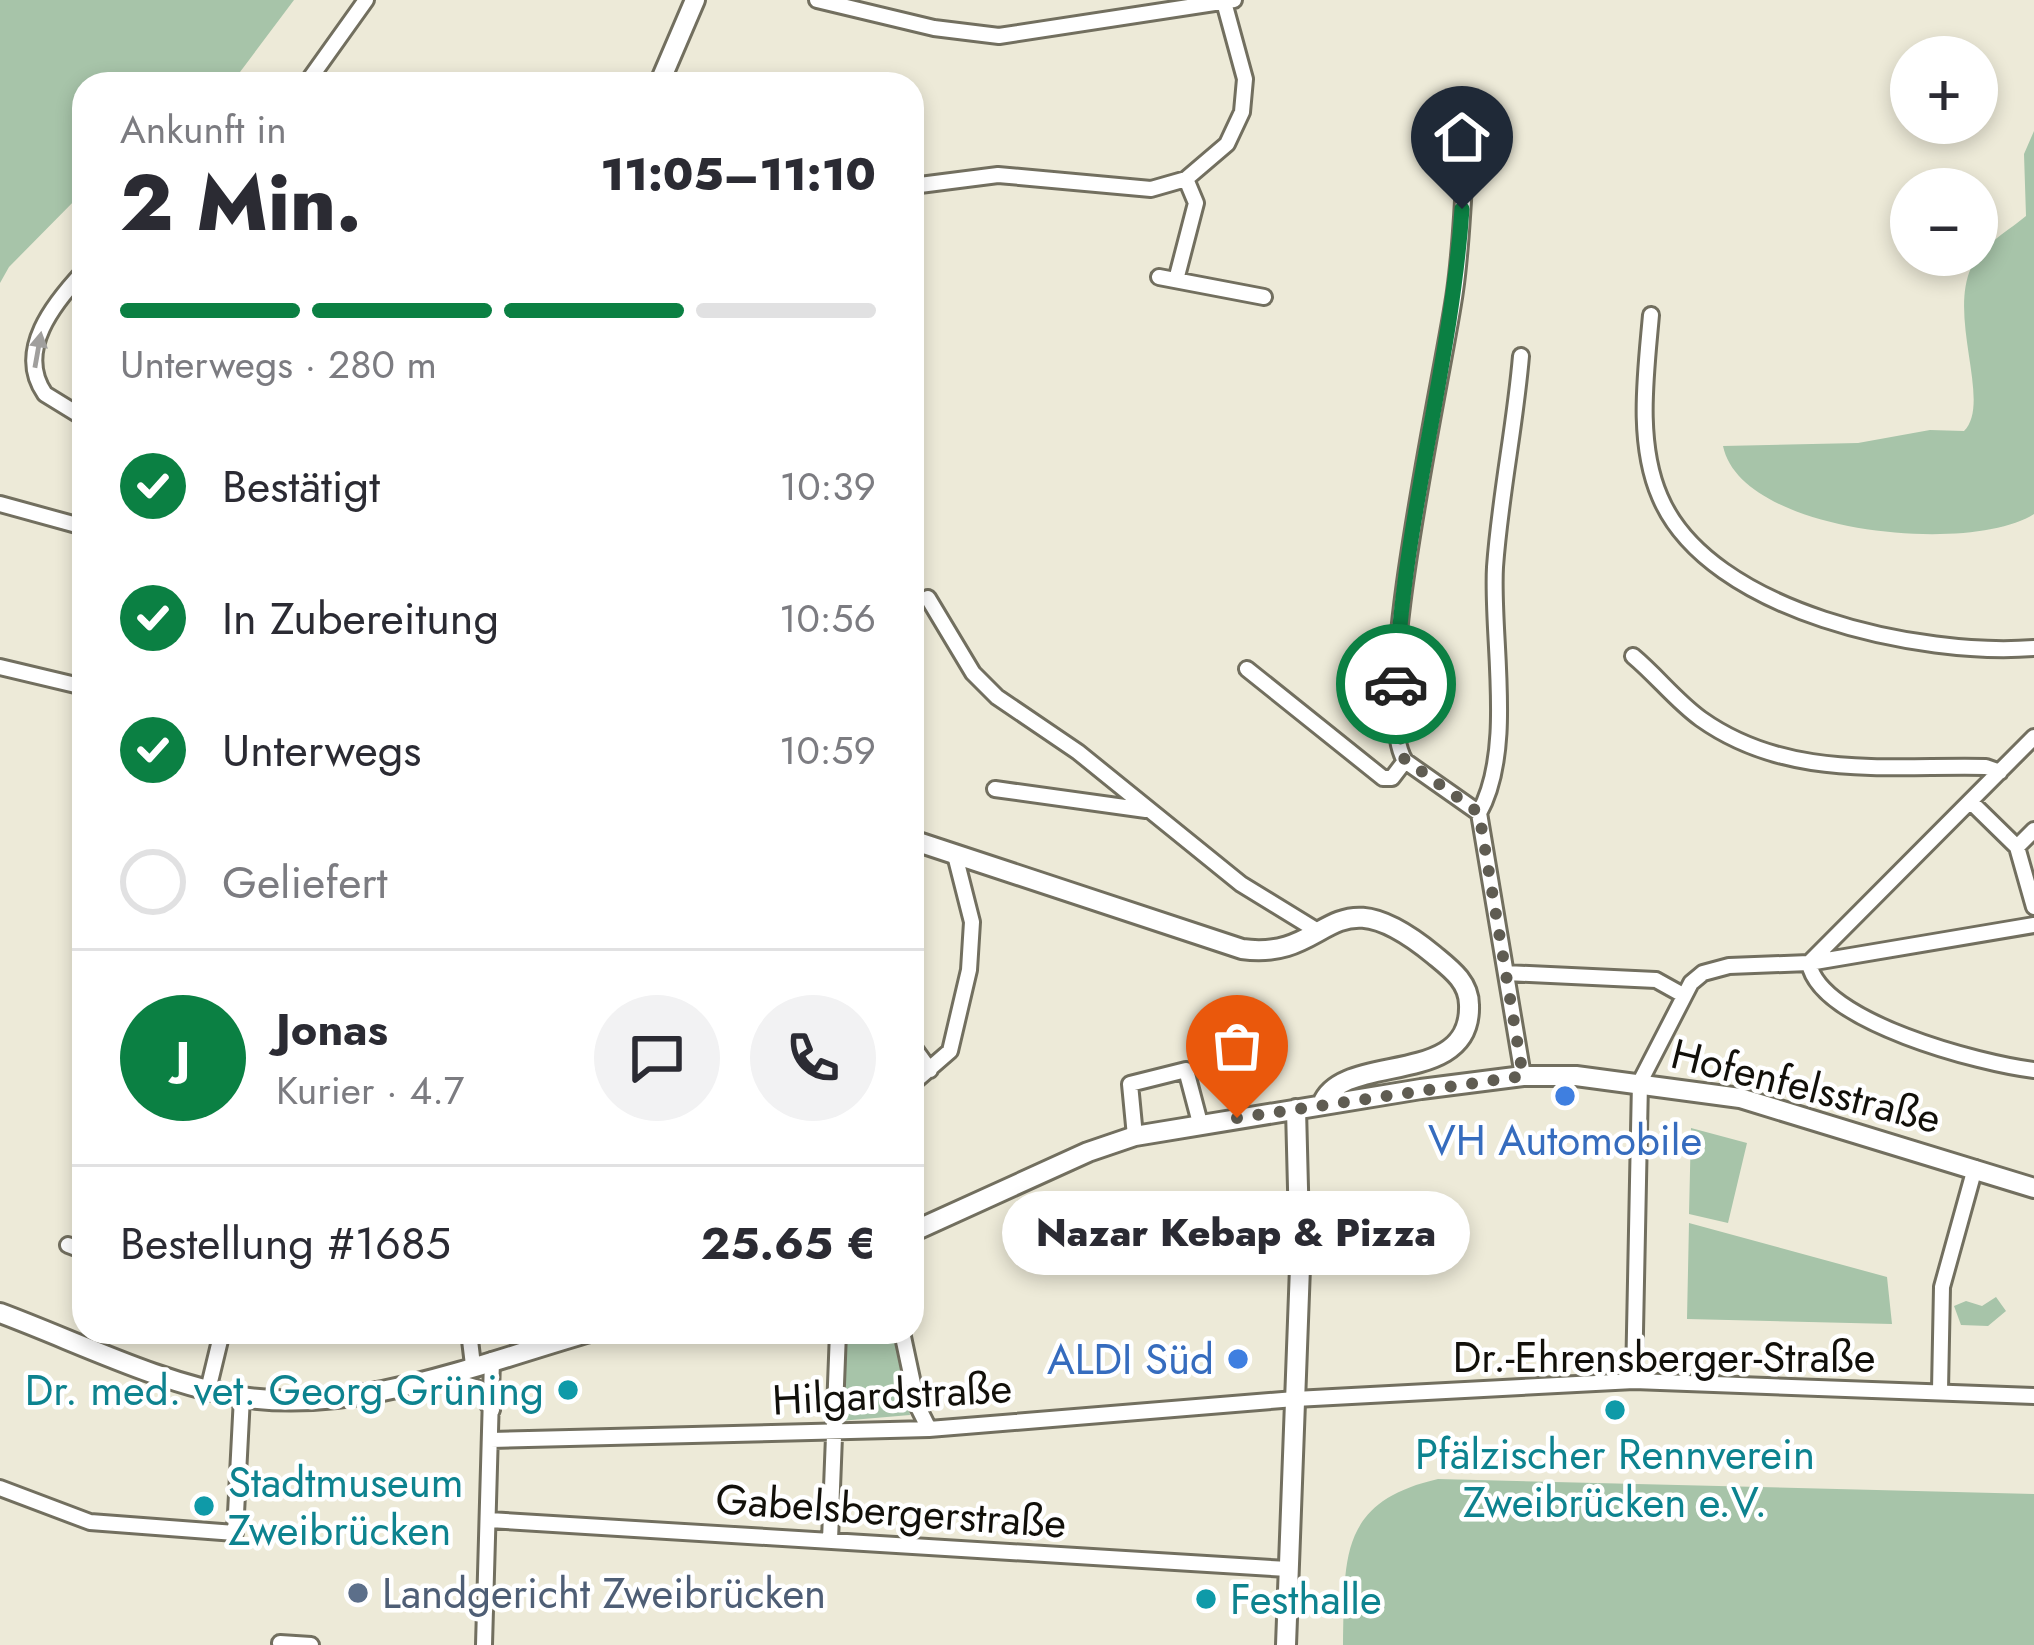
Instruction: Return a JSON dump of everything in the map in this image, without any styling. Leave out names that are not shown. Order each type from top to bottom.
[{"type":"main road","points":[[664,72],[695,0]]},
{"type":"main road","points":[[924,845],[1242,950],[1272,951],[1358,916],[1395,925],[1458,976],[1469,1005],[1464,1032],[1444,1053],[1340,1086],[1322,1104]]},
{"type":"main road","name":"Hofenfelsstraße","points":[[924,1227],[1088,1152],[1135,1136],[1523,1076],[1640,1082],[1780,1108],[2034,1188]]},
{"type":"main road","points":[[1286,1645],[1295,1399],[1296,1109]]},
{"type":"main road","points":[[1248,1117],[1298,1143]]},
{"type":"main road","points":[[0,1313],[72,1331]]},
{"type":"main road","points":[[104,1344],[208,1390],[242,1397],[328,1399],[547,1344]]},
{"type":"street","points":[[315,72],[367,0]]},
{"type":"street","points":[[817,0],[934,28],[999,36],[1229,1],[1245,97],[1227,144],[1186,179],[1151,189],[998,175],[924,184]]},
{"type":"street","points":[[1465,163],[1456,285],[1426,450],[1397,661],[1398,743],[1405,761],[1479,813]]},
{"type":"street","points":[[1176,280],[1196,203],[1186,179]]},
{"type":"street","points":[[1160,277],[1264,296]]},
{"type":"street","points":[[72,286],[50,313],[34,358],[45,394],[72,411]]},
{"type":"street","points":[[1651,315],[1646,398],[1653,477],[1670,518],[1703,554],[1780,599],[1898,640],[1954,650],[2034,648]]},
{"type":"street","points":[[1521,356],[1495,570],[1496,731],[1490,787],[1479,813],[1523,1076]]},
{"type":"street","points":[[0,504],[72,524]]},
{"type":"street","points":[[928,598],[973,673],[997,698],[1078,752],[1241,884],[1316,930]]},
{"type":"street","points":[[1633,656],[1697,716],[1767,753],[1827,766],[1986,767],[2000,772]]},
{"type":"street","points":[[0,668],[72,684]]},
{"type":"street","points":[[1247,669],[1383,778],[1392,778],[1405,761]]},
{"type":"street","points":[[1810,963],[2034,737]]},
{"type":"street","points":[[994,789],[1151,812]]},
{"type":"street","points":[[1972,803],[2017,847],[2034,907]]},
{"type":"street","points":[[2017,847],[2034,830]]},
{"type":"street","points":[[924,1075],[953,1042],[972,953],[972,922],[956,859]]},
{"type":"street","points":[[1634,1382],[1640,1082],[1696,976],[1712,968],[1810,963],[2034,925]]},
{"type":"street","points":[[1810,963],[1823,990],[1867,1020],[1974,1057],[2034,1070]]},
{"type":"street","points":[[1506,973],[1656,980],[1684,995]]},
{"type":"street","points":[[924,1062],[930,1070]]},
{"type":"street","points":[[1135,1136],[1130,1084],[1186,1070],[1200,1123]]},
{"type":"street","points":[[1940,1390],[1942,1287],[1975,1168]]},
{"type":"street","points":[[68,1245],[72,1246]]},
{"type":"street","points":[[208,1390],[219,1344]]},
{"type":"street","points":[[474,1344],[492,1410],[484,1645]]},
{"type":"street","points":[[830,1540],[830,1431],[837,1344]]},
{"type":"street","points":[[905,1344],[918,1407],[929,1429]]},
{"type":"street","points":[[430,1377],[469,1383],[492,1410]]},
{"type":"street","name":"Dr.-Ehrensberger-Straße","points":[[1295,1399],[1634,1382],[2034,1396]]},
{"type":"street","points":[[0,1488],[90,1522],[235,1533],[242,1397]]},
{"type":"street","name":"Hilgardstraße","points":[[491,1440],[929,1429],[1295,1399]]},
{"type":"street","name":"Gabelsbergerstraße","points":[[489,1520],[1288,1569]]},
{"type":"street","points":[[280,1643],[310,1645]]},
{"type":"green space","points":[[0,0],[294,0],[240,72],[72,72],[72,203],[9,267],[0,283]]},
{"type":"green space","points":[[2034,131],[2034,514],[2003,526],[1961,533],[1862,528],[1813,517],[1770,500],[1739,476],[1723,446],[1858,443],[1930,430],[1964,431],[1974,401],[1965,288],[1969,276],[1998,276],[1998,237],[2026,216],[2024,154]]},
{"type":"green space","points":[[1691,1128],[1747,1143],[1728,1223],[1689,1214]]},
{"type":"green space","points":[[1689,1223],[1887,1277],[1892,1324],[1687,1319]]},
{"type":"green space","points":[[1996,1297],[2006,1311],[1988,1326],[1961,1325],[1954,1306],[1966,1301],[1982,1306]]},
{"type":"green space","points":[[843,1344],[897,1344],[910,1415],[840,1421]]},
{"type":"green space","points":[[1438,1479],[2034,1494],[2034,1645],[1343,1645],[1345,1586],[1354,1538],[1381,1502]]},
{"type":"way so far","points":[[1237,1118],[1523,1076],[1479,813],[1402,757],[1396,684]]},
{"type":"place","name":"VH Automobile","points":[[1565,1096]]},
{"type":"place","name":"Nazar Kebap & Pizza","points":[[1237,1118]]},
{"type":"place","name":"ALDI Süd","points":[[1238,1359]]},
{"type":"place","name":"Dr. med. vet. Georg Grüning","points":[[568,1390]]},
{"type":"place","name":"Pfälzischer Rennverein Zweibrücken e.V.","points":[[1615,1410]]},
{"type":"place","name":"Stadtmuseum Zweibrücken","points":[[204,1506]]},
{"type":"place","name":"Landgericht Zweibrücken","points":[[358,1593]]},
{"type":"place","name":"Festhalle","points":[[1206,1599]]},
{"type":"route","points":[[1396,684],[1423,470],[1456,285],[1462,209]]}]
